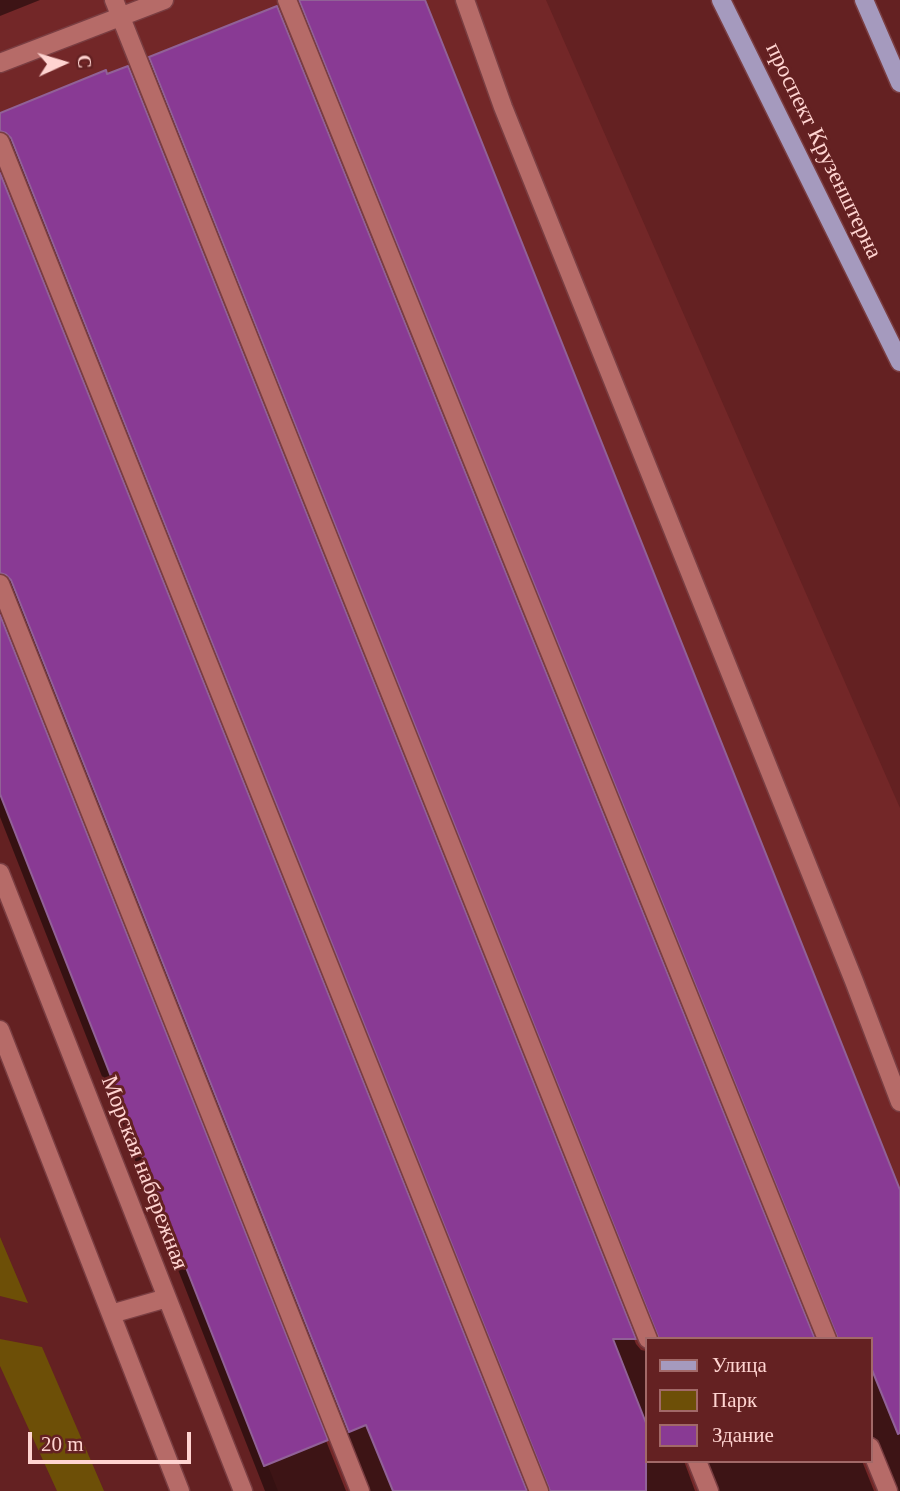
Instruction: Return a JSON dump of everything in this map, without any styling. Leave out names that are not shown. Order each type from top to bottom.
[{"type":"main road","name":"проспект Крузенштерна","points":[[721,0],[900,362]]},
{"type":"main road","points":[[864,0],[900,83]]},
{"type":"street","points":[[0,63],[118,8],[164,0]]},
{"type":"street","points":[[287,0],[826,1337]]},
{"type":"street","points":[[466,0],[503,107],[849,968],[900,1102]]},
{"type":"street","points":[[118,8],[647,1337]]},
{"type":"street","points":[[0,142],[539,1491]]},
{"type":"street","points":[[0,584],[360,1491]]},
{"type":"street","name":"Морская набережная","points":[[0,873],[243,1491]]},
{"type":"street","points":[[0,1030],[180,1491]]},
{"type":"street","points":[[111,1314],[167,1298]]},
{"type":"street","points":[[872,1452],[888,1491]]},
{"type":"street","points":[[698,1463],[709,1491]]},
{"type":"shaded area","points":[[0,0],[546,0],[900,808],[900,1491],[278,1491],[0,786]]},
{"type":"green space","points":[[0,1237],[28,1303],[0,1296]]},
{"type":"green space","points":[[0,1339],[42,1347],[104,1491],[57,1491],[0,1366]]},
{"type":"building","points":[[299,0],[425,0],[900,1190],[900,1433],[898,1434],[872,1370],[872,1337],[837,1337]]},
{"type":"building","points":[[277,6],[814,1337],[658,1337],[149,57]]},
{"type":"building","points":[[128,66],[636,1339],[613,1339],[645,1420],[646,1491],[550,1491],[11,138],[0,131],[0,113],[106,70],[107,74]]},
{"type":"building","points":[[0,173],[527,1491],[393,1491],[366,1425],[349,1432],[11,580],[0,573]]},
{"type":"building","points":[[0,615],[328,1440],[264,1466],[0,794]]}]
